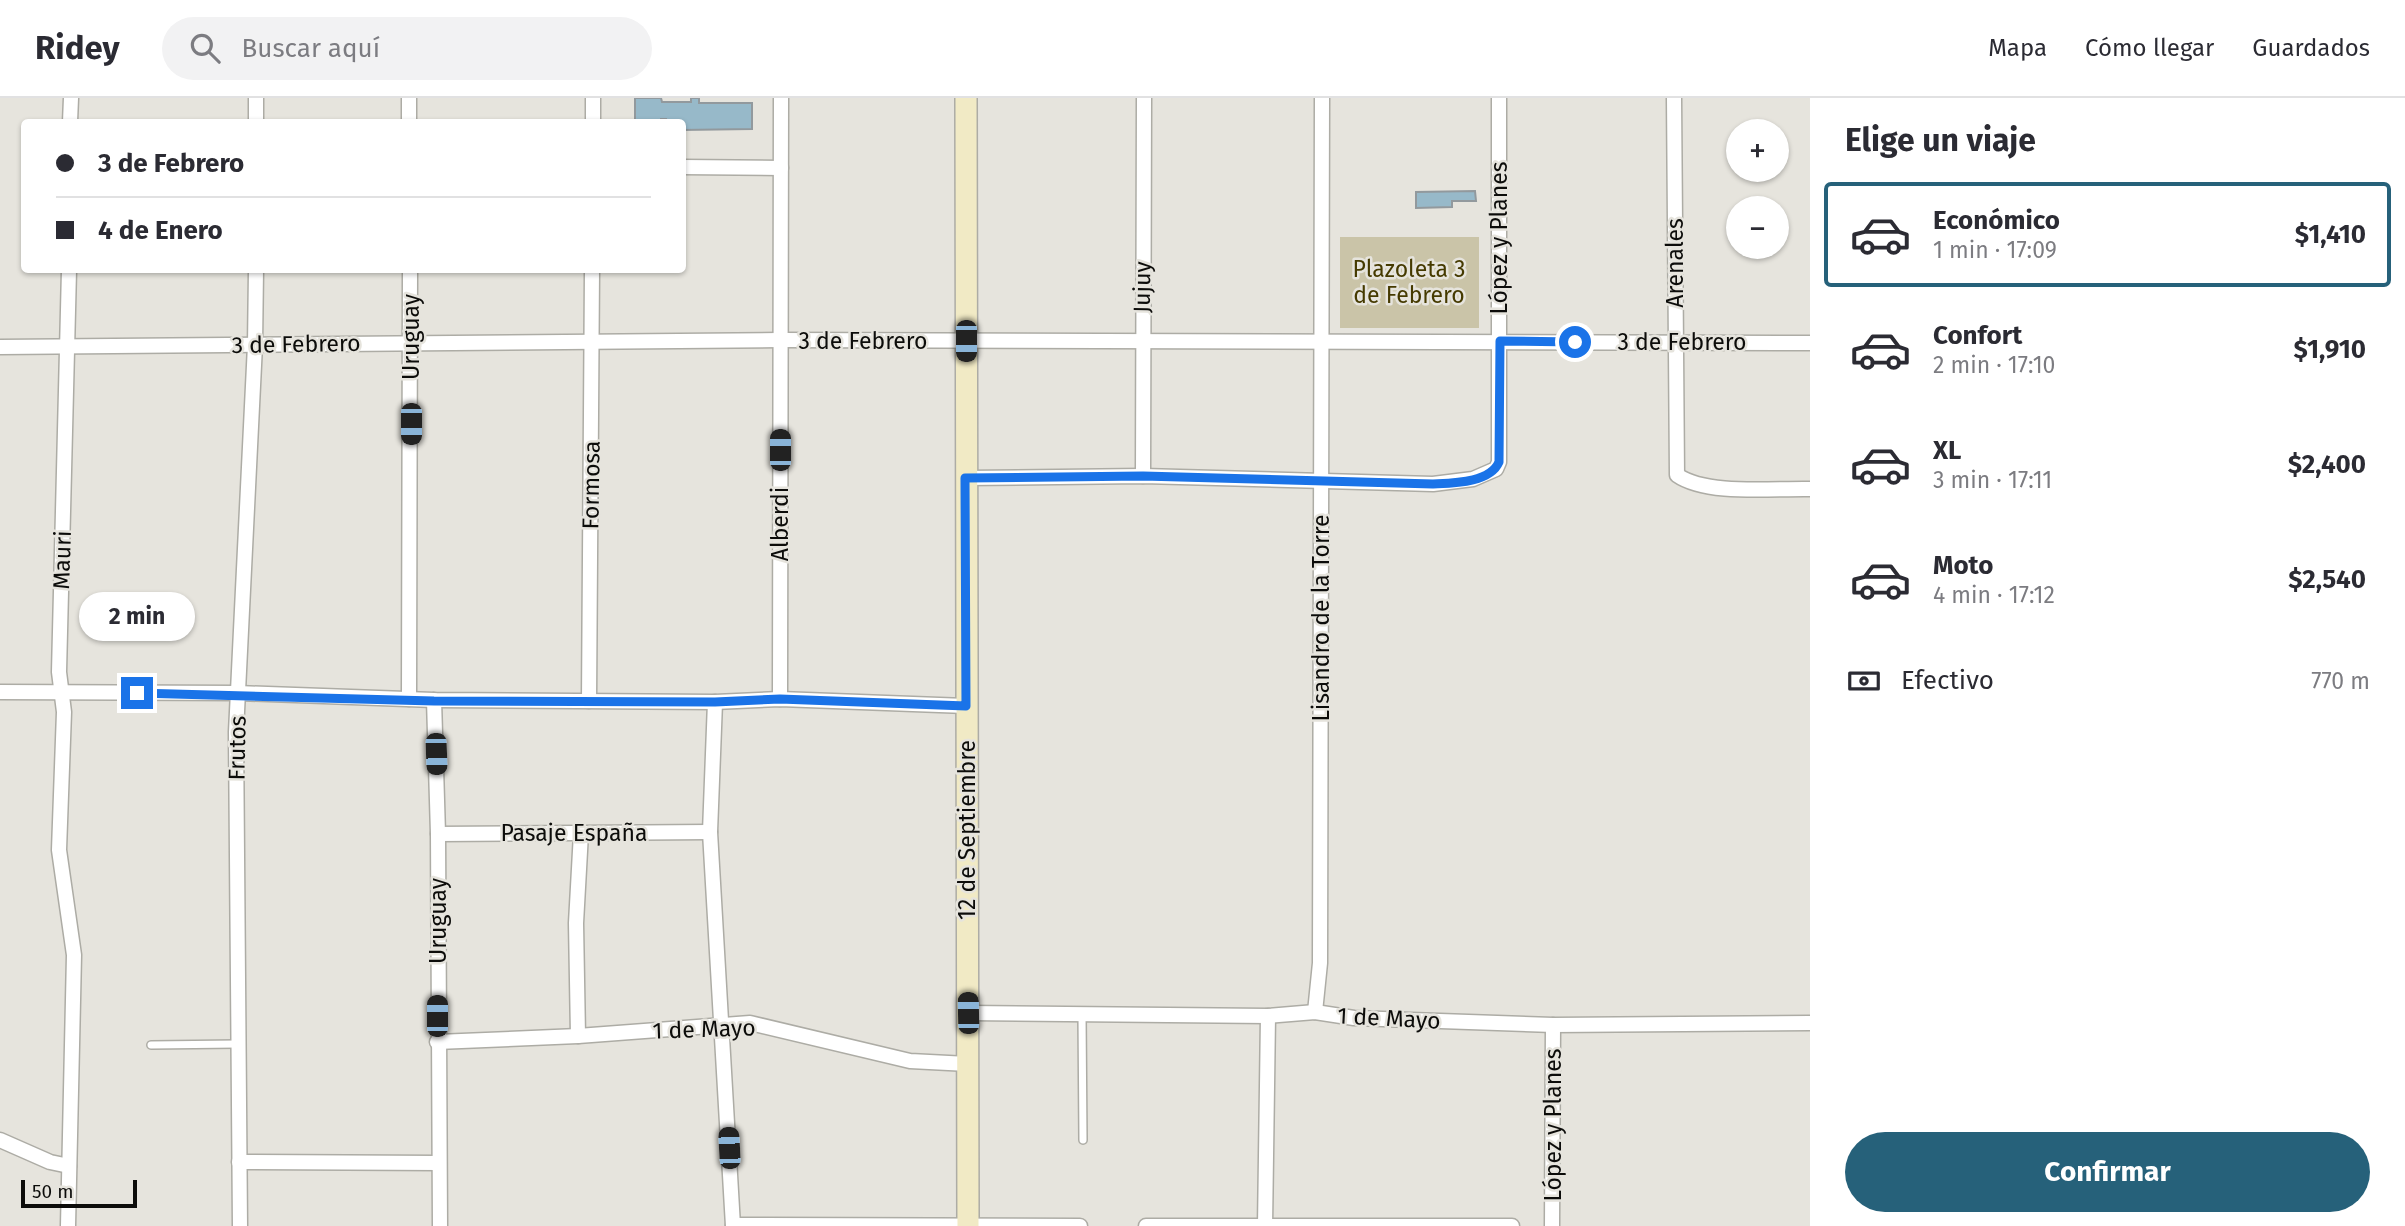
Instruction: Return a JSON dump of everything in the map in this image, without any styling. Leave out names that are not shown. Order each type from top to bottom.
[{"type":"street","points":[[70,119],[71,98]]},
{"type":"street","points":[[256,98],[256,119]]},
{"type":"street","points":[[409,98],[409,119]]},
{"type":"street","points":[[593,98],[593,119]]},
{"type":"street","name":"Alberdi","points":[[780,699],[781,98]]},
{"type":"street","name":"12 de Septiembre","points":[[966,98],[968,1226]]},
{"type":"street","name":"Jujuy","points":[[1143,476],[1144,98]]},
{"type":"street","name":"Lisandro de la Torre","points":[[1315,1012],[1320,963],[1322,98]]},
{"type":"street","name":"López y Planes","points":[[1321,480],[1446,483],[1488,474],[1499,462],[1499,98]]},
{"type":"street","name":"Arenales","points":[[1674,98],[1676,469],[1684,480],[1717,488],[1810,489]]},
{"type":"street","points":[[686,167],[781,167]]},
{"type":"street","name":"Mauri","points":[[68,1226],[74,955],[59,850],[62,693],[59,672],[69,273]]},
{"type":"street","name":"Frutos","points":[[240,1226],[237,1044],[238,693],[256,345],[256,273]]},
{"type":"street","name":"Uruguay","points":[[409,699],[410,273]]},
{"type":"street","name":"Formosa","points":[[589,701],[592,273]]},
{"type":"street","name":"3 de Febrero","points":[[0,347],[779,340],[1810,343]]},
{"type":"street","points":[[965,478],[1143,476],[1321,480]]},
{"type":"street","points":[[0,692],[238,693],[434,701],[715,702],[780,699],[966,706]]},
{"type":"street","name":"Uruguay","points":[[434,701],[438,834],[440,1226]]},
{"type":"street","points":[[715,702],[710,832],[733,1226],[1080,1226]]},
{"type":"street","name":"Pasaje España","points":[[438,834],[710,832]]},
{"type":"street","points":[[578,1036],[576,923],[581,833]]},
{"type":"street","name":"1 de Mayo","points":[[968,1013],[1268,1016],[1315,1012],[1354,1018],[1553,1025],[1810,1023]]},
{"type":"street","points":[[1265,1225],[1268,1016]]},
{"type":"street","name":"1 de Mayo","points":[[437,1042],[578,1036],[722,1024],[763,1025],[910,1061],[968,1063]]},
{"type":"street","name":"López y Planes","points":[[1552,1226],[1553,1025]]},
{"type":"street","points":[[0,1140],[50,1162],[69,1166]]},
{"type":"street","points":[[239,1162],[439,1163]]},
{"type":"street","points":[[1146,1226],[1512,1226]]},
{"type":"lane","points":[[1082,1014],[1083,1140]]},
{"type":"lane","points":[[151,1045],[237,1044]]},
{"type":"green space","name":"Plazoleta 3 de Febrero","points":[[1340,237],[1479,237],[1479,328],[1340,328]]},
{"type":"building","points":[[635,98],[661,98],[662,102],[691,102],[691,98],[699,98],[699,103],[752,103],[752,129],[686,130],[686,119],[635,119]]},
{"type":"building","points":[[1475,191],[1476,201],[1452,201],[1452,207],[1416,208],[1416,192]]},
{"type":"route","points":[[137,693],[238,693],[434,701],[715,702],[780,699],[966,706],[965,478],[1143,476],[1433,484],[1473,479],[1496,469],[1499,462],[1500,341],[1575,342]]}]
